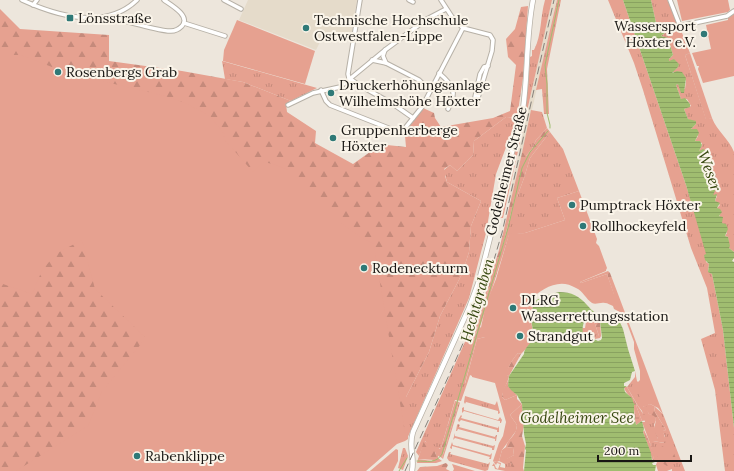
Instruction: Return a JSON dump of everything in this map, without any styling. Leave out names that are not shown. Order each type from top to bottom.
[{"type":"main road","name":"Godelheimer Straße","points":[[412,471],[413,465],[410,447],[411,438],[469,308],[481,274],[522,109],[526,87],[528,29],[533,0]]},
{"type":"street","points":[[22,0],[56,13],[78,17],[96,18],[116,14],[137,0]]},
{"type":"street","points":[[33,5],[37,0]]},
{"type":"street","points":[[164,0],[182,14],[184,23]]},
{"type":"street","points":[[224,0],[240,10]]},
{"type":"street","points":[[360,0],[348,74],[349,78],[394,104],[413,118]]},
{"type":"street","points":[[441,0],[463,28],[490,35],[492,37],[492,51],[477,101]]},
{"type":"street","points":[[670,0],[680,26],[727,16],[734,11]]},
{"type":"street","points":[[288,105],[291,102],[321,90],[340,87],[371,60],[422,22],[446,8]]},
{"type":"street","points":[[116,14],[124,21],[167,31],[175,30],[184,23]]},
{"type":"street","points":[[184,23],[225,36]]},
{"type":"street","points":[[321,90],[326,101],[330,104],[401,133],[422,107],[463,28]]},
{"type":"street","points":[[385,50],[383,56],[386,63]]},
{"type":"street","points":[[371,60],[386,63],[420,80],[430,90]]},
{"type":"street","points":[[475,97],[480,74],[484,67],[488,66]]},
{"type":"street","points":[[439,73],[454,90],[453,99],[448,109]]},
{"type":"shaded area","name":"Technische Hochschule Ostwestfalen-Lippe","points":[[248,0],[357,0],[351,39],[337,35],[321,40],[316,50],[239,20]]},
{"type":"shaded area","points":[[552,0],[557,0],[512,198],[509,198],[542,42]]},
{"type":"green space","points":[[545,0],[552,0],[503,218],[497,218],[522,122],[528,87],[530,57],[532,56],[532,50],[534,50],[537,44]]},
{"type":"green space","points":[[557,0],[561,0],[547,69],[549,114],[544,114],[542,89],[536,90]]},
{"type":"green space","points":[[608,0],[623,0],[686,185],[707,254],[706,262],[709,264],[708,271],[712,274],[723,330],[734,428],[734,471],[725,471],[715,390],[701,339],[715,333],[707,288],[691,248],[634,63]]},
{"type":"green space","points":[[651,0],[669,0],[690,53],[685,55],[706,119],[712,118],[734,152],[734,252],[729,248],[728,237],[725,236],[727,233],[717,208],[720,205],[715,201],[717,196],[713,195],[711,188],[713,184],[708,181],[711,175],[707,175],[709,171],[707,167],[705,168],[703,161],[706,154],[699,151],[702,143],[695,141],[698,136],[691,129],[696,124],[688,119],[684,109],[691,106],[687,99],[681,99],[676,85],[678,84],[685,89],[686,81],[680,72],[672,72],[678,67],[668,60],[673,55],[668,38],[661,36],[665,33],[663,25],[656,23]]},
{"type":"green space","points":[[677,0],[728,0],[730,10],[728,12],[682,21]]},
{"type":"green space","points":[[528,6],[523,78],[517,118],[506,117],[474,141],[473,155],[457,171],[450,165],[444,169],[447,174],[445,176],[447,182],[481,201],[471,226],[469,252],[462,274],[440,316],[429,352],[406,397],[407,439],[122,471],[0,471],[0,9],[20,29],[109,35],[109,61],[182,71],[243,82],[291,101],[286,104],[287,112],[316,131],[315,143],[353,164],[370,152],[387,145],[406,147],[405,136],[403,134],[423,108],[434,113],[435,118],[441,127],[493,118],[510,111],[516,65],[508,57],[506,39],[515,29],[521,7]]},
{"type":"green space","points":[[734,14],[734,76],[703,83],[698,69],[699,66],[697,66],[692,53],[711,49],[706,25],[728,20],[728,18]]},
{"type":"green space","points":[[237,20],[315,51],[305,84],[223,61],[224,50]]},
{"type":"green space","points":[[690,53],[712,118],[706,120],[685,55]]},
{"type":"green space","points":[[0,55],[21,55],[52,67],[165,96],[185,103],[210,116],[225,135],[223,138],[253,172],[263,162],[288,170],[341,223],[362,238],[374,244],[405,433],[408,432],[408,439],[397,444],[366,471],[16,471],[88,426],[102,391],[146,338],[95,289],[82,240],[59,252],[43,268],[32,294],[0,283]]},
{"type":"green space","points":[[222,61],[317,88],[291,101],[243,82],[225,79]]},
{"type":"green space","points":[[531,110],[542,112],[547,128],[536,140],[532,149],[525,157],[525,154],[522,153]]},
{"type":"green space","points":[[506,117],[517,118],[496,174],[486,233],[469,298],[407,439],[395,444],[406,397],[429,352],[440,316],[462,274],[469,252],[471,226],[481,201],[447,182],[444,170],[450,165],[457,171],[473,155],[474,141]]},
{"type":"green space","points":[[547,128],[550,132],[530,158],[517,197],[515,197],[498,265],[483,304],[475,338],[471,339],[468,335],[486,292],[499,250],[522,153],[526,153],[526,156],[532,149],[536,140]]},
{"type":"green space","points":[[550,132],[563,149],[579,191],[557,198],[565,220],[525,233],[509,235],[480,327],[486,332],[485,337],[477,339],[465,383],[467,384],[461,401],[455,400],[441,448],[439,448],[438,458],[442,461],[436,463],[417,463],[418,459],[432,461],[436,455],[425,441],[419,456],[416,452],[468,335],[471,339],[475,338],[483,304],[504,242],[515,197],[517,197],[530,158]]},
{"type":"green space","points":[[579,191],[597,239],[596,243],[599,246],[607,268],[606,271],[580,282],[581,283],[607,274],[614,294],[618,294],[663,414],[658,408],[650,404],[640,407],[640,371],[634,349],[634,342],[625,318],[620,312],[614,309],[613,306],[606,303],[592,303],[581,291],[576,288],[570,285],[557,284],[545,288],[529,300],[531,303],[527,313],[533,332],[532,341],[521,354],[518,353],[511,363],[507,372],[507,375],[509,376],[502,397],[505,400],[517,395],[517,399],[522,404],[510,415],[517,425],[516,431],[502,450],[499,461],[493,461],[503,436],[506,422],[495,383],[472,377],[470,375],[467,384],[465,384],[477,339],[485,337],[485,332],[481,334],[480,332],[486,304],[496,279],[509,234],[525,233],[565,220],[557,198]]},
{"type":"green space","points":[[608,271],[618,294],[614,295],[607,274],[581,283],[580,282]]},
{"type":"green space","points":[[531,303],[533,307],[531,317],[533,333],[527,314],[528,306]]},
{"type":"green space","points":[[589,319],[594,321],[599,336],[601,336],[600,338],[595,339],[594,334],[592,333],[591,338],[586,338],[586,334],[582,333],[582,328],[585,328],[586,322]]},
{"type":"green space","points":[[594,321],[600,321],[601,336],[599,336]]},
{"type":"green space","points":[[518,353],[521,354],[509,376],[506,375],[512,360]]},
{"type":"green space","points":[[635,371],[637,381],[638,382],[640,380],[640,407],[646,405],[649,414],[654,415],[656,420],[654,425],[658,439],[653,441],[664,443],[665,436],[662,431],[666,430],[655,412],[654,406],[663,414],[685,471],[672,471],[672,469],[667,471],[658,471],[656,465],[657,462],[654,460],[650,443],[642,422],[645,422],[642,411],[627,387],[635,377]]},
{"type":"green space","points":[[509,379],[508,386],[517,395],[505,400],[502,397],[503,390]]},
{"type":"green space","points":[[624,387],[627,387],[636,403],[642,421],[636,425],[633,403]]},
{"type":"green space","points":[[465,396],[495,405],[497,401],[500,413],[498,414],[498,411],[466,402],[465,404]]},
{"type":"green space","points":[[455,401],[459,402],[442,458],[437,455],[438,449],[441,448]]},
{"type":"green space","points":[[459,402],[460,403],[443,459],[442,458]]},
{"type":"green space","points":[[636,403],[647,420],[642,421]]},
{"type":"green space","points":[[522,404],[524,425],[522,436],[525,446],[523,468],[512,468],[512,464],[509,462],[507,463],[506,459],[514,455],[513,448],[506,447],[508,441],[514,435],[517,425],[510,415]]},
{"type":"green space","points":[[650,404],[654,406],[655,412],[666,430],[663,431],[666,441],[665,443],[653,441],[653,438],[658,439],[654,429],[656,420],[654,416],[649,414],[646,409],[646,405]]},
{"type":"green space","points":[[464,407],[464,410],[498,420],[500,417],[502,420],[501,423],[500,421],[464,411],[462,413],[462,408]]},
{"type":"green space","points":[[461,415],[461,418],[498,428],[499,426],[499,432],[497,432],[497,430],[461,420],[459,422],[458,420]]},
{"type":"green space","points":[[458,424],[460,425],[459,427],[495,437],[497,435],[496,441],[495,439],[458,429],[456,431]]},
{"type":"green space","points":[[644,430],[652,448],[653,461],[643,432]]},
{"type":"green space","points":[[455,433],[455,436],[493,446],[495,445],[494,450],[492,450],[492,448],[455,438],[453,440]]},
{"type":"green space","points":[[424,441],[436,447],[435,452],[437,458],[435,460],[418,459]]},
{"type":"green space","points":[[452,442],[453,445],[490,455],[492,453],[491,459],[489,459],[490,457],[452,446],[452,449],[450,448]]},
{"type":"green space","points":[[661,446],[664,447],[665,452],[669,453],[669,447],[671,446],[677,461],[667,466],[662,463],[662,459],[658,458],[657,455],[661,453]]},
{"type":"green space","points":[[506,447],[513,448],[514,455],[507,459],[512,464],[512,468],[523,468],[524,471],[505,471],[495,469],[494,466],[492,466],[494,463],[498,469],[500,464],[497,463],[496,465],[493,461],[501,463],[500,467],[505,468],[505,464],[499,461],[502,450]]},
{"type":"green space","points":[[403,448],[405,448],[408,456],[403,470],[398,468]]},
{"type":"green space","points":[[396,449],[398,450],[398,461],[393,471],[370,471]]},
{"type":"green space","points":[[449,452],[451,452],[450,454],[488,464],[490,462],[488,470],[485,471],[449,461],[447,458]]},
{"type":"green space","points":[[446,463],[448,465],[446,469],[450,471],[417,471],[420,467],[437,466]]},
{"type":"green space","points":[[452,464],[475,471],[453,471],[454,469]]},
{"type":"water","points":[[623,0],[651,0],[656,23],[665,26],[667,31],[661,36],[668,38],[673,55],[669,61],[674,59],[679,64],[672,73],[677,71],[682,72],[686,78],[684,93],[681,93],[678,84],[676,85],[681,99],[685,98],[690,104],[690,107],[684,109],[688,119],[696,121],[696,124],[691,129],[697,129],[699,133],[695,141],[700,141],[702,145],[699,151],[703,149],[706,151],[703,161],[707,162],[705,168],[707,167],[709,169],[707,175],[711,174],[709,181],[712,180],[713,182],[711,188],[715,188],[713,195],[717,194],[715,201],[720,203],[717,208],[722,212],[719,216],[723,217],[722,223],[726,224],[728,229],[725,236],[728,237],[729,248],[734,252],[734,258],[732,261],[734,262],[734,428],[723,330],[712,274],[708,272],[709,264],[705,260],[704,255],[706,254],[686,185]]},
{"type":"water","name":"Godelheimer See","points":[[559,292],[575,295],[596,313],[615,316],[618,318],[623,329],[635,371],[632,372],[630,380],[624,383],[624,386],[627,386],[624,388],[625,392],[632,398],[634,404],[636,404],[634,405],[634,415],[636,425],[642,421],[644,429],[643,432],[652,460],[655,462],[652,463],[653,465],[656,465],[655,471],[524,471],[526,444],[522,404],[517,395],[508,386],[509,376],[524,354],[525,349],[533,337],[531,314],[533,307],[531,303],[544,296]],"holes":[[[585,320],[600,321],[601,340],[598,341],[592,338],[584,338],[583,324]]]},
{"type":"waterway","name":"Hechtgraben","points":[[550,128],[547,113],[547,84],[545,65],[559,0]]},
{"type":"waterway","name":"Hechtgraben","points":[[417,461],[434,461],[442,454],[508,228],[522,168],[530,152],[548,131]]},
{"type":"waterway","name":"Hechtgraben","points":[[399,471],[407,458]]},
{"type":"railway","points":[[405,471],[466,337],[489,277],[502,233],[554,0]]},
{"type":"place","name":"Lönsstraße","points":[[70,18]]},
{"type":"place","name":"Technische Hochschule Ostwestfalen-Lippe","points":[[306,28]]},
{"type":"place","name":"Wassersport Höxter e.V.","points":[[704,34]]},
{"type":"place","name":"Rosenbergs Grab","points":[[58,72]]},
{"type":"place","name":"Druckerhöhungsanlage Wilhelmshöhe Höxter","points":[[331,93]]},
{"type":"place","name":"Gruppenherberge Höxter","points":[[333,138]]},
{"type":"place","name":"Pumptrack Höxter","points":[[572,205]]},
{"type":"place","name":"Rollhockeyfeld","points":[[583,226]]},
{"type":"place","name":"Rodeneckturm","points":[[364,268]]},
{"type":"place","name":"DLRG Wasserrettungsstation","points":[[513,308]]},
{"type":"place","name":"Strandgut","points":[[520,336]]},
{"type":"place","name":"Rabenklippe","points":[[137,456]]},
{"type":"water label","name":"Weser","points":[[710,171]]}]
